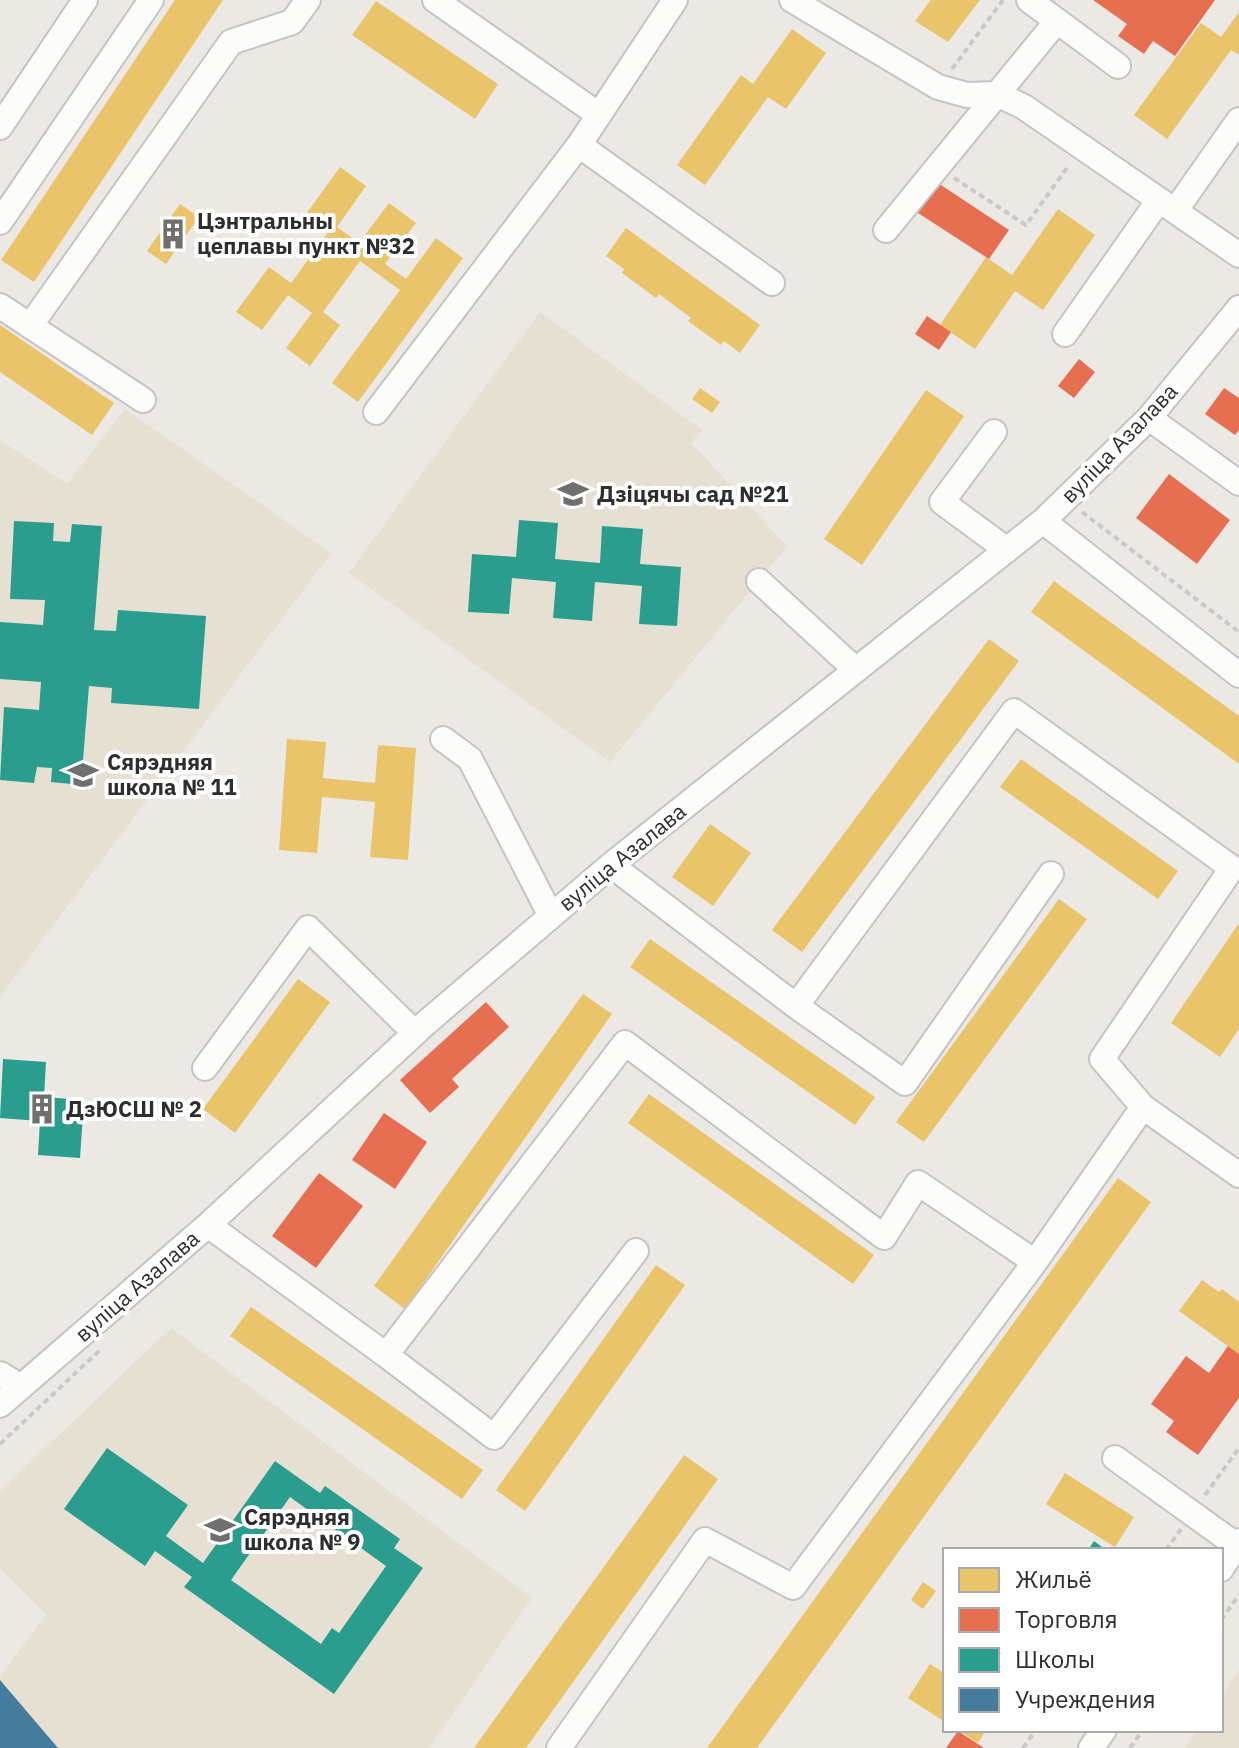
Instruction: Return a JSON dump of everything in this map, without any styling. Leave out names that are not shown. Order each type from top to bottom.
[{"type":"street","points":[[0,127],[85,0]]},
{"type":"street","points":[[0,222],[151,0]]},
{"type":"street","points":[[30,326],[231,42],[292,22],[308,0]]},
{"type":"street","points":[[435,0],[599,115]]},
{"type":"street","points":[[376,412],[579,145],[675,0]]},
{"type":"street","points":[[792,0],[938,87],[967,95],[997,94],[1024,107],[1239,255]]},
{"type":"street","points":[[1029,0],[1118,66]]},
{"type":"street","points":[[886,230],[1057,21]]},
{"type":"street","points":[[1065,334],[1239,120]]},
{"type":"street","points":[[579,145],[772,283]]},
{"type":"street","points":[[0,306],[143,400]]},
{"type":"street","name":"вуліца Азалава","points":[[0,1405],[10,1381],[208,1225],[415,1033],[611,865],[1043,521],[1149,418],[1239,308]]},
{"type":"street","points":[[1149,418],[1239,483]]},
{"type":"street","points":[[994,432],[942,502],[1007,550]]},
{"type":"street","points":[[1043,521],[1239,675]]},
{"type":"street","points":[[759,581],[856,670]]},
{"type":"street","points":[[796,1006],[1014,711],[1235,863],[1102,1059],[1143,1107],[1239,1175]]},
{"type":"street","points":[[443,739],[470,759],[551,916]]},
{"type":"street","points":[[611,865],[796,1006],[905,1083],[1051,874]]},
{"type":"street","points":[[205,1068],[308,928],[415,1033]]},
{"type":"street","points":[[386,1355],[625,1043],[884,1237],[918,1183],[1035,1262]]},
{"type":"street","points":[[559,1748],[705,1540],[793,1587],[1035,1262],[1143,1107]]},
{"type":"street","points":[[208,1225],[494,1437],[636,1251]]},
{"type":"street","points":[[1115,1458],[1238,1543],[1223,1566]]},
{"type":"path","points":[[938,87],[1003,0]]},
{"type":"path","points":[[937,167],[1026,225],[1082,147]]},
{"type":"path","points":[[1080,511],[1239,632]]},
{"type":"path","points":[[1205,1495],[1239,1448]]},
{"type":"path","points":[[1167,1548],[1186,1521]]},
{"type":"path","points":[[1223,1617],[1239,1595]]},
{"type":"shaded area","name":"Дзіцячы сад №21","points":[[540,312],[702,430],[691,443],[787,546],[610,762],[349,573]]},
{"type":"shaded area","name":"Сярэдняя школа № 11","points":[[125,409],[331,553],[0,997],[0,440],[67,484]]},
{"type":"shaded area","name":"Сярэдняя школа № 9","points":[[171,1328],[532,1598],[429,1748],[58,1748],[0,1680],[46,1615],[0,1569],[0,1491]]},
{"type":"shaded area","points":[[1239,1670],[1239,1748],[1184,1748],[1196,1732],[1223,1732],[1223,1693]]},
{"type":"building: Жильё","points":[[175,0],[223,0],[34,282],[1,260]]},
{"type":"building: Жильё","points":[[931,0],[980,0],[948,42],[915,21]]},
{"type":"building: Жильё","points":[[376,1],[498,84],[475,119],[352,35]]},
{"type":"building: Жильё","points":[[1239,12],[1239,55],[1231,50],[1167,139],[1134,115],[1201,23],[1221,37]]},
{"type":"building: Жильё","points":[[792,29],[826,53],[786,109],[768,97],[705,185],[677,165],[741,75],[753,84]]},
{"type":"building: Жильё","points":[[340,167],[366,186],[337,227],[359,243],[389,203],[416,223],[385,264],[406,279],[436,238],[463,258],[358,402],[332,383],[400,290],[360,261],[323,312],[340,325],[310,366],[286,348],[312,313],[288,295],[262,330],[236,312],[269,267],[291,283],[327,234],[304,217]]},
{"type":"building: Жильё","name":"Цэнтральны цеплавы пункт №32","points":[[180,204],[199,217],[166,264],[147,251]]},
{"type":"building: Жильё","points":[[1058,209],[1095,235],[1043,310],[1015,291],[975,349],[940,325],[986,257],[1012,275]]},
{"type":"building: Жильё","points":[[626,228],[760,325],[740,353],[724,341],[721,345],[688,321],[691,318],[659,294],[656,298],[622,273],[624,269],[606,256]]},
{"type":"building: Жильё","points":[[0,325],[114,403],[92,435],[0,372]]},
{"type":"building: Жильё","points":[[700,388],[720,402],[712,413],[692,399]]},
{"type":"building: Жильё","points":[[926,390],[964,416],[862,565],[824,539]]},
{"type":"building: Жильё","points":[[1054,581],[1239,716],[1239,764],[1031,612]]},
{"type":"building: Жильё","points":[[989,639],[1019,661],[802,952],[772,930]]},
{"type":"building: Жильё","points":[[287,739],[326,742],[323,778],[375,783],[378,745],[416,748],[408,860],[370,857],[375,802],[322,797],[317,853],[279,850]]},
{"type":"building: Жильё","points":[[1021,759],[1178,871],[1158,899],[1000,787]]},
{"type":"building: Жильё","points":[[710,824],[751,853],[713,906],[672,877]]},
{"type":"building: Жильё","points":[[1059,899],[1087,919],[924,1142],[896,1122]]},
{"type":"building: Жильё","points":[[1239,923],[1239,1029],[1220,1057],[1171,1023]]},
{"type":"building: Жильё","points":[[650,939],[875,1097],[855,1125],[630,967]]},
{"type":"building: Жильё","points":[[298,979],[330,1002],[235,1133],[203,1109]]},
{"type":"building: Жильё","points":[[583,994],[612,1014],[405,1309],[374,1286]]},
{"type":"building: Жильё","points":[[649,1094],[874,1255],[853,1284],[628,1123]]},
{"type":"building: Жильё","points":[[1118,1178],[1151,1202],[757,1748],[707,1748]]},
{"type":"building: Жильё","points":[[656,1265],[685,1285],[525,1511],[496,1490]]},
{"type":"building: Жильё","points":[[1202,1280],[1219,1292],[1222,1289],[1239,1302],[1239,1354],[1179,1311]]},
{"type":"building: Жильё","points":[[251,1307],[483,1470],[462,1499],[230,1336]]},
{"type":"building: Жильё","points":[[684,1455],[718,1479],[526,1748],[474,1748]]},
{"type":"building: Жильё","points":[[1065,1473],[1134,1517],[1115,1547],[1046,1504]]},
{"type":"building: Жильё","points":[[923,1582],[936,1591],[923,1609],[911,1600]]},
{"type":"building: Жильё","points":[[930,1664],[943,1673],[943,1721],[908,1698]]},
{"type":"building: Жильё","points":[[961,1732],[985,1732],[978,1743]]},
{"type":"building: Торговля","points":[[1093,0],[1215,0],[1175,56],[1153,41],[1144,54],[1118,36],[1127,24]]},
{"type":"building: Торговля","points":[[938,183],[1009,230],[989,259],[918,213]]},
{"type":"building: Торговля","points":[[927,316],[951,332],[939,350],[915,334]]},
{"type":"building: Торговля","points":[[1079,359],[1095,372],[1074,398],[1058,386]]},
{"type":"building: Торговля","points":[[1224,388],[1239,398],[1239,430],[1235,435],[1205,414]]},
{"type":"building: Торговля","points":[[1169,474],[1230,520],[1197,564],[1136,518]]},
{"type":"building: Торговля","points":[[486,1002],[509,1027],[452,1079],[459,1087],[430,1113],[400,1080]]},
{"type":"building: Торговля","points":[[384,1113],[427,1142],[395,1189],[352,1160]]},
{"type":"building: Торговля","points":[[319,1173],[363,1206],[316,1268],[272,1236]]},
{"type":"building: Торговля","points":[[1228,1346],[1239,1354],[1239,1398],[1198,1455],[1166,1432],[1174,1421],[1151,1404],[1186,1356],[1209,1373]]},
{"type":"building: Торговля","points":[[960,1732],[984,1748],[946,1748]]},
{"type":"building: Школы","points":[[519,520],[558,523],[555,559],[600,563],[602,526],[643,529],[640,564],[681,567],[677,626],[639,624],[642,586],[595,582],[592,621],[553,618],[556,582],[512,578],[509,614],[468,612],[472,554],[516,557]]},
{"type":"building: Школы","points":[[14,521],[54,523],[53,541],[70,542],[72,524],[102,526],[94,630],[116,631],[118,610],[206,616],[199,709],[111,703],[112,688],[89,686],[81,785],[51,782],[52,768],[37,767],[34,783],[0,780],[4,707],[39,710],[41,682],[0,679],[0,622],[43,625],[45,600],[10,599]]},
{"type":"building: Школы","name":"ДзЮСШ № 2","points":[[3,1059],[46,1062],[44,1097],[84,1100],[80,1158],[38,1155],[40,1121],[0,1118]]},
{"type":"building: Школы","points":[[107,1448],[188,1505],[166,1536],[203,1563],[275,1461],[320,1493],[325,1486],[400,1539],[394,1548],[423,1568],[334,1694],[184,1587],[192,1577],[155,1551],[145,1566],[64,1509]],"holes":[[[290,1497],[386,1566],[339,1633],[332,1628],[321,1644],[231,1580]]]},
{"type":"building: Школы","points":[[1094,1541],[1103,1548],[1089,1548]]},
{"type":"building: Учреждения","points":[[0,1680],[58,1748],[0,1748]]},
{"type":"place","name":"Цэнтральны цеплавы пункт №32","points":[[173,234]]},
{"type":"place","name":"Дзіцячы сад №21","points":[[573,494]]},
{"type":"place","name":"Сярэдняя школа № 11","points":[[83,775]]},
{"type":"place","name":"ДзЮСШ № 2","points":[[42,1109]]},
{"type":"place","name":"Сярэдняя школа № 9","points":[[220,1530]]}]
